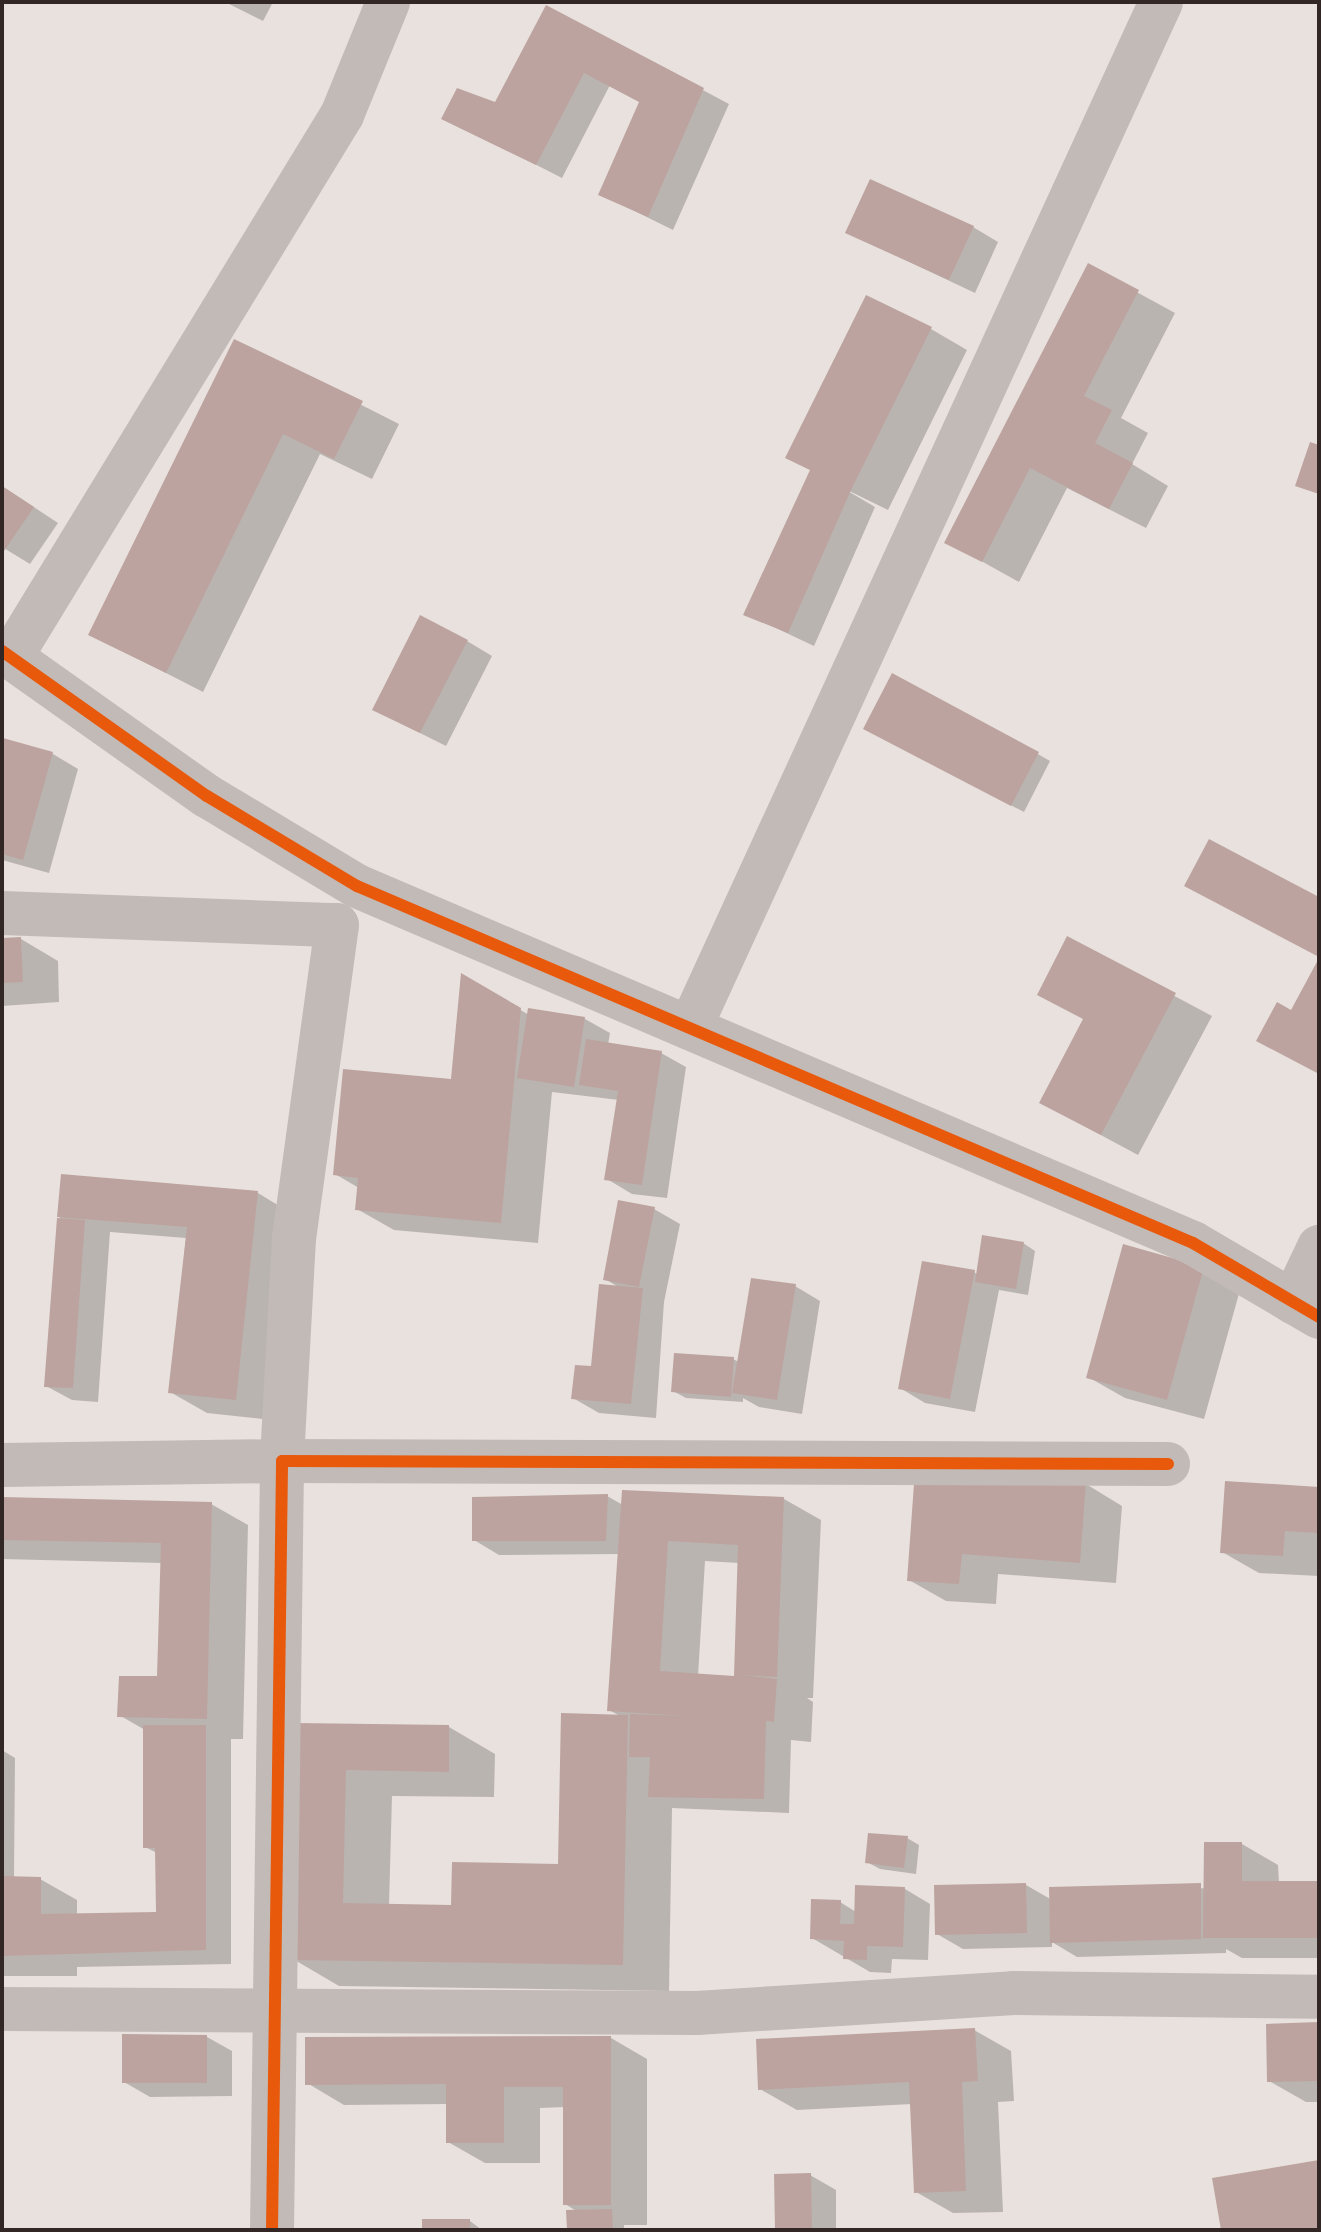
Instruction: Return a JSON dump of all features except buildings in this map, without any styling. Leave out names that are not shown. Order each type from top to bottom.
[{"type":"street","points":[[388,2],[342,115],[6,654],[207,796],[357,886],[1193,1243],[1306,1310],[1319,1247]]},
{"type":"street","points":[[690,1028],[1161,2]]},
{"type":"street","points":[[272,2230],[282,1461],[294,1238],[337,925],[357,886]]},
{"type":"street","points":[[2,913],[337,925]]},
{"type":"street","points":[[2,1465],[282,1461],[1168,1464]]},
{"type":"street","points":[[2,2009],[697,2013],[1013,1993],[1319,1997]]},
{"type":"cycle path","points":[[2,651],[207,796],[357,886],[1193,1243],[1319,1317]]},
{"type":"cycle path","points":[[272,2230],[282,1461],[1168,1464]]}]
